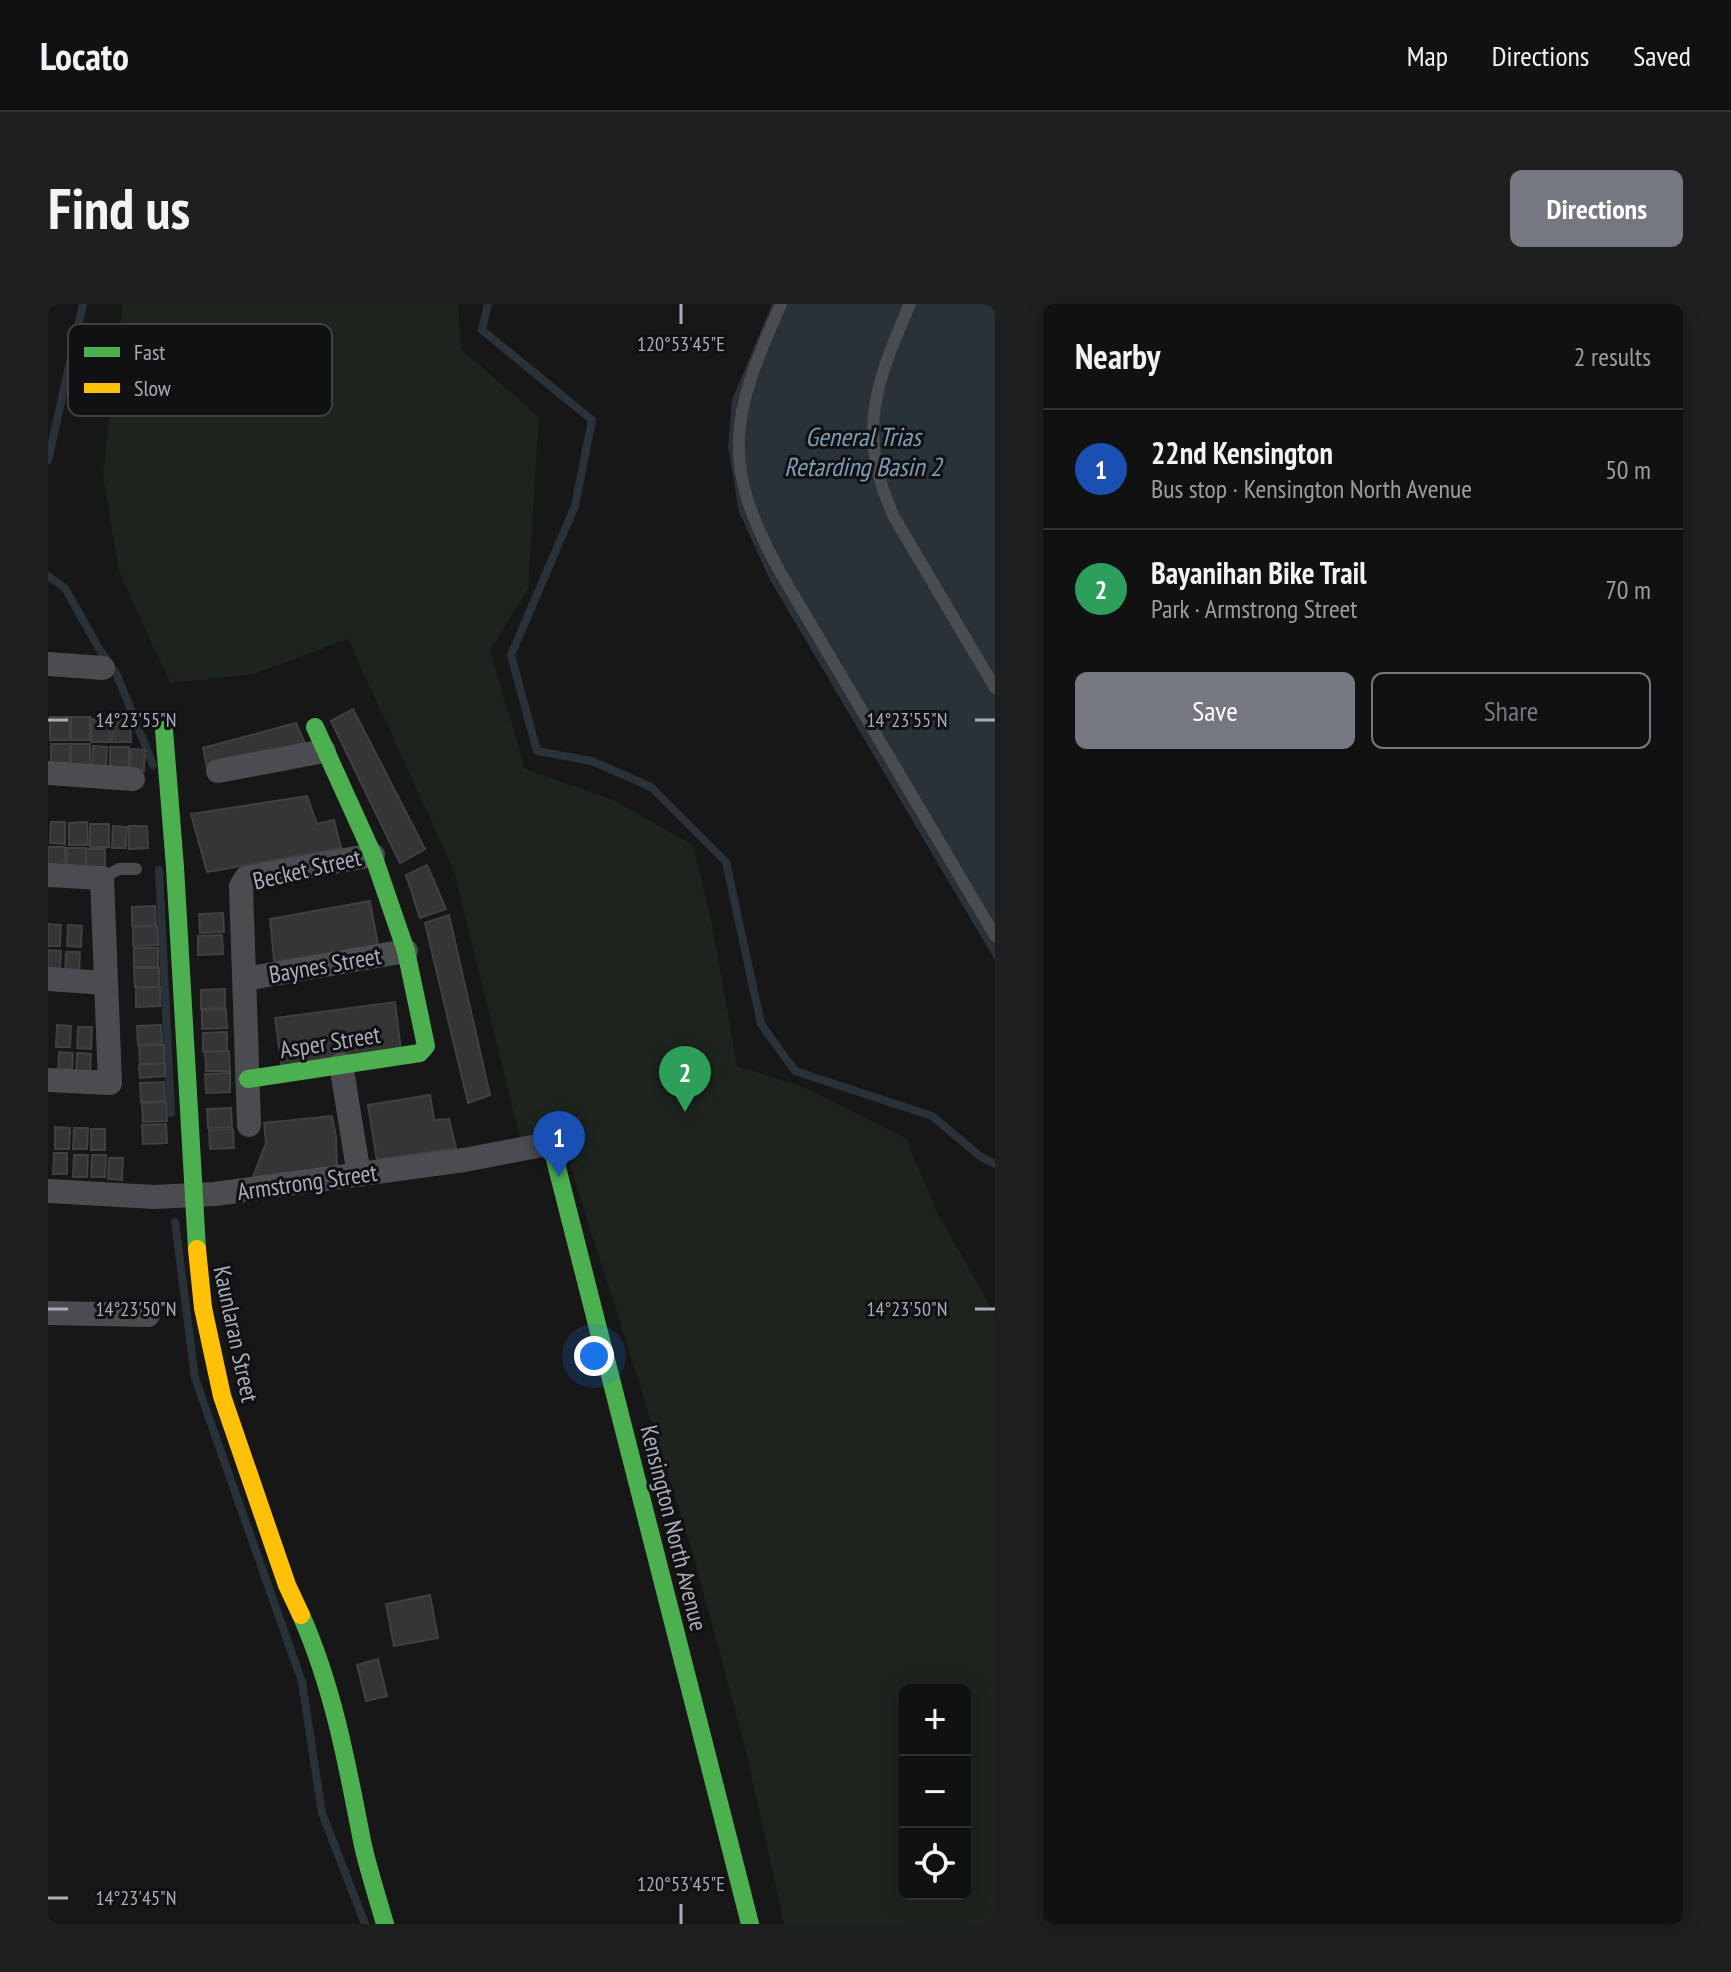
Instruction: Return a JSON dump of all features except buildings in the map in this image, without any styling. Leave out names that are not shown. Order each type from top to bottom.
[{"type":"street","points":[[48,664],[103,668]]},
{"type":"street","points":[[315,727],[373,855],[406,951]]},
{"type":"street","name":"Kaunlaran Street","points":[[164,730],[175,867],[192,1197],[203,1308],[222,1396],[287,1585],[325,1675],[349,1767],[363,1844],[385,1924]]},
{"type":"street","points":[[218,771],[324,751]]},
{"type":"street","points":[[48,773],[133,779]]},
{"type":"street","name":"Becket Street","points":[[245,979],[241,886],[246,878],[373,855]]},
{"type":"street","points":[[48,875],[102,878],[110,1083],[48,1080]]},
{"type":"street","name":"Baynes Street","points":[[245,979],[406,951]]},
{"type":"street","name":"Asper Street","points":[[248,1079],[420,1053],[426,1046],[406,951]]},
{"type":"street","points":[[48,979],[105,983]]},
{"type":"street","points":[[245,979],[249,1125]]},
{"type":"street","points":[[341,1064],[359,1175]]},
{"type":"street","name":"Armstrong Street","points":[[48,1191],[192,1197],[359,1175],[557,1143]]},
{"type":"street","name":"Kensington North Avenue","points":[[557,1143],[750,1924]]},
{"type":"street","points":[[48,1313],[148,1315]]},
{"type":"lane","points":[[781,304],[741,407],[738,448],[744,492],[750,510],[780,572],[995,936]]},
{"type":"lane","points":[[910,304],[876,398],[872,419],[875,466],[894,517],[995,688]]},
{"type":"lane","points":[[102,878],[119,869],[136,869]]},
{"type":"shaded area","points":[[123,304],[458,304],[461,349],[539,417],[528,589],[490,650],[525,769],[611,799],[693,845],[711,919],[737,1066],[806,1088],[906,1138],[938,1214],[995,1314],[995,1924],[784,1924],[746,1751],[691,1546],[559,1130],[520,1138],[454,871],[348,639],[254,674],[170,683],[119,572],[103,474],[110,416],[332,416],[332,324],[121,324]]},
{"type":"water","name":"General Trias Retarding Basin 2","points":[[772,304],[995,304],[995,960],[770,580],[739,512],[728,446],[732,400]]},
{"type":"waterway","points":[[79,324],[83,304]]},
{"type":"waterway","points":[[488,304],[482,330],[592,420],[575,506],[511,655],[537,751],[592,761],[651,787],[726,862],[761,1024],[795,1071],[932,1116],[981,1157],[995,1164]]},
{"type":"waterway","points":[[48,460],[68,371]]},
{"type":"waterway","points":[[48,576],[65,588],[117,675],[153,765]]},
{"type":"waterway","points":[[159,870],[171,1113]]},
{"type":"waterway","points":[[175,1222],[195,1378],[302,1682],[322,1813],[365,1924]]},
{"type":"traffic: fast","points":[[248,1079],[420,1053],[426,1046],[406,951],[373,855],[315,727]]},
{"type":"traffic: fast","points":[[164,730],[197,1249]]},
{"type":"traffic: fast","points":[[551,1144],[750,1924]]},
{"type":"traffic: fast","points":[[301,1615],[330,1698],[345,1754],[364,1851],[385,1924]]},
{"type":"traffic: slow","points":[[197,1249],[203,1308],[222,1396],[287,1585],[301,1615]]},
{"type":"place","name":"Bayanihan Bike Trail","points":[[685,1112]]},
{"type":"place","name":"22nd Kensington","points":[[559,1177]]}]
